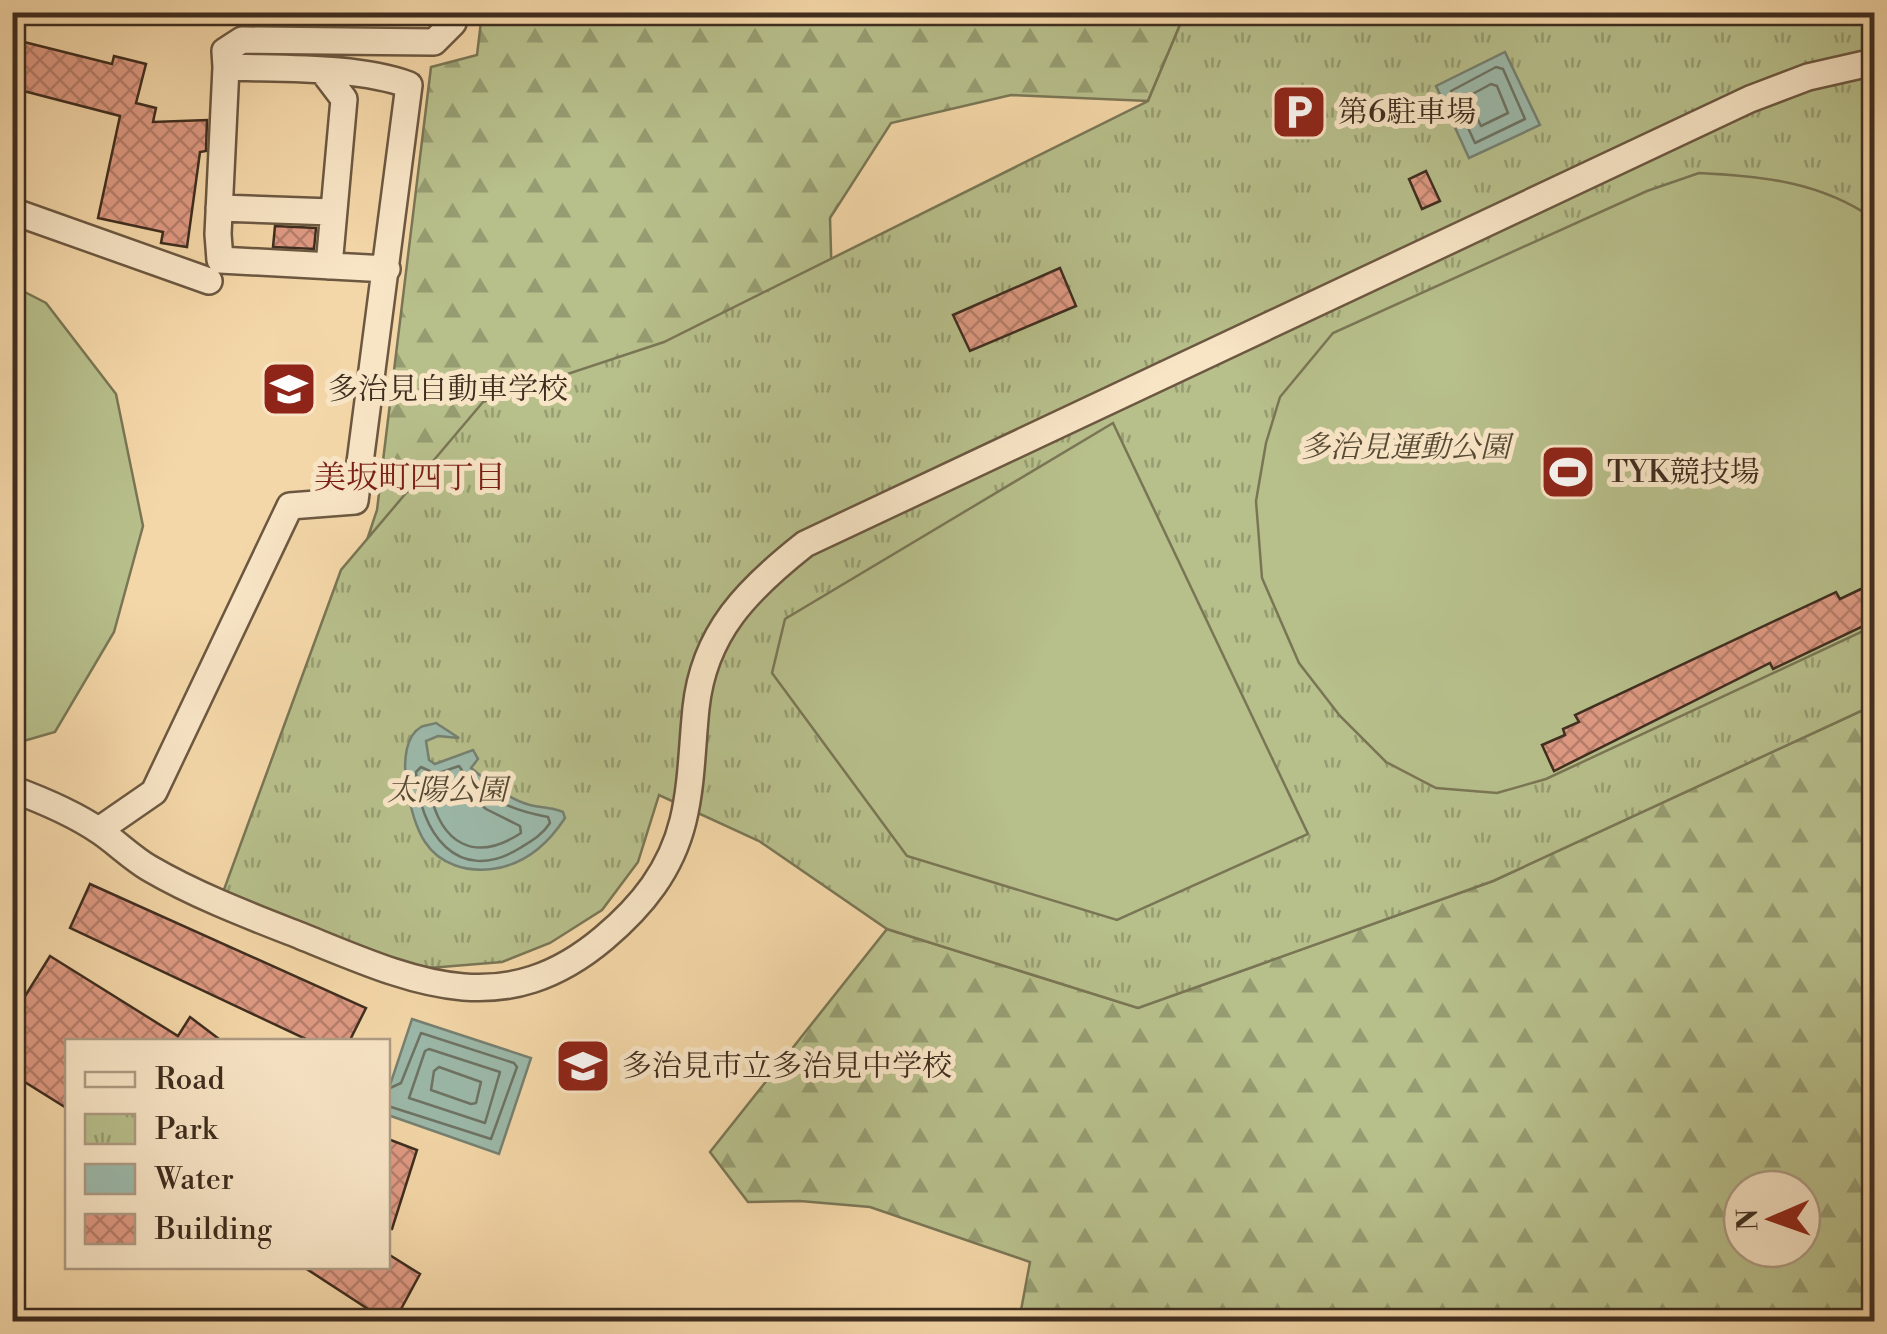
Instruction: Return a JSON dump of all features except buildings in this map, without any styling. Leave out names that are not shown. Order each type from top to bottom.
[{"type":"street","points":[[387,268],[220,260],[225,51],[242,40],[434,42],[453,23],[454,12]]},
{"type":"street","points":[[12,789],[98,830],[147,867],[229,908],[404,977],[468,988],[510,985],[552,974],[634,913],[658,882],[682,826],[690,790],[696,704],[706,658],[725,622],[758,581],[805,544],[1750,98],[1808,77],[1874,62]]},
{"type":"street","points":[[98,830],[154,792],[290,506],[355,502],[409,85],[393,79],[322,70],[226,67]]},
{"type":"street","points":[[322,70],[344,99],[332,212],[334,267]]},
{"type":"street","points":[[334,267],[356,75]]},
{"type":"street","points":[[220,208],[332,212]]},
{"type":"street","points":[[12,212],[209,281]]},
{"type":"green space","points":[[482,13],[1185,13],[1148,101],[1011,95],[891,123],[830,218],[833,319],[338,627],[377,510],[431,67],[477,55]]},
{"type":"green space","name":"多治見運動公園","points":[[1185,13],[1874,13],[1874,705],[1493,881],[1138,1008],[887,929],[759,841],[659,795],[638,862],[602,910],[550,943],[502,962],[417,969],[222,895],[341,570],[483,402],[664,342],[1148,101]]},
{"type":"green space","name":"TYK競技場","points":[[1699,173],[1791,183],[1833,197],[1874,219],[1874,626],[1546,779],[1497,793],[1436,788],[1386,762],[1340,716],[1299,663],[1262,578],[1256,501],[1266,443],[1280,397],[1333,333],[1647,191]]},
{"type":"green space","points":[[13,286],[46,303],[116,394],[143,526],[114,632],[55,732],[13,744]]},
{"type":"green space","points":[[1113,423],[1308,834],[1117,920],[907,856],[772,673],[785,619]]},
{"type":"green space","points":[[1874,705],[1874,1321],[1019,1321],[1030,1262],[870,1207],[800,1201],[748,1202],[710,1152],[887,929],[1138,1008],[1493,881]]},
{"type":"water","points":[[1505,52],[1540,125],[1469,158],[1436,86]]},
{"type":"water","points":[[436,723],[459,738],[438,736],[426,741],[429,760],[435,764],[473,750],[478,759],[471,768],[499,790],[522,802],[563,812],[565,818],[543,845],[515,863],[492,869],[455,865],[431,850],[414,817],[405,765],[412,736],[421,727]]},
{"type":"water","points":[[412,1019],[531,1058],[499,1154],[390,1116],[390,1085]]},
{"type":"place","name":"第6駐車場","points":[[1299,112]]},
{"type":"place","name":"多治見自動車学校","points":[[289,389]]},
{"type":"place","name":"TYK競技場","points":[[1568,472]]},
{"type":"place","name":"多治見市立多治見中学校","points":[[583,1066]]},
{"type":"district","name":"美坂町四丁目","points":[[410,477]]},
{"type":"park label","name":"太陽公園","points":[[447,790]]}]
